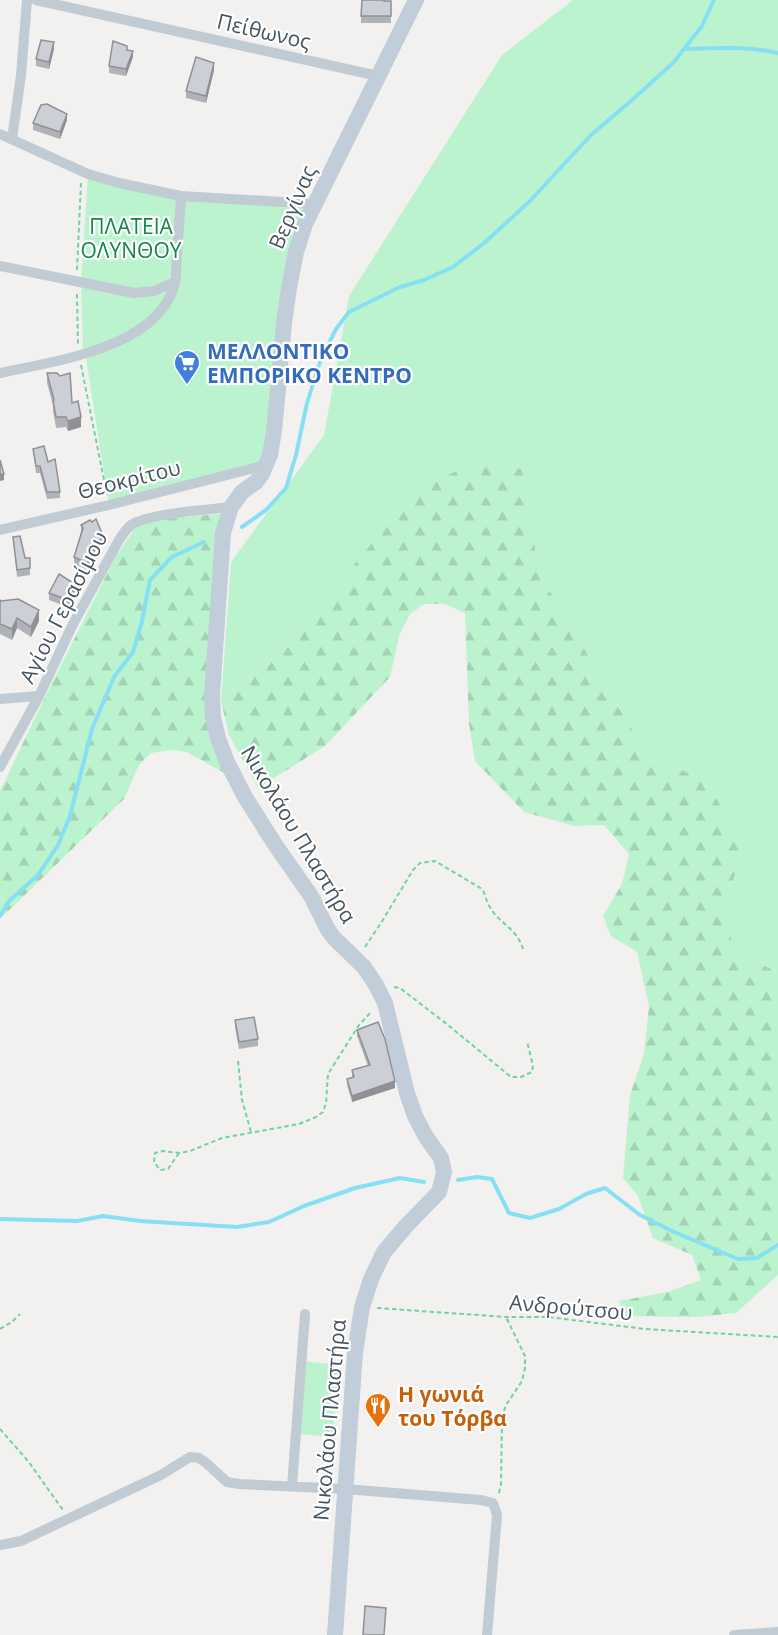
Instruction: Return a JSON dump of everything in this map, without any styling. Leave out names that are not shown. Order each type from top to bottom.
[{"type":"street","points":[[12,139],[21,75],[27,0]]},
{"type":"street","name":"Πείθωνος","points":[[36,0],[378,76]]},
{"type":"street","name":"Βεργίνας","points":[[231,507],[242,492],[256,482],[262,474],[270,455],[284,324],[292,268],[300,238],[416,0]]},
{"type":"street","points":[[0,134],[82,171],[119,183],[181,196],[316,204]]},
{"type":"street","points":[[0,373],[79,356],[112,345],[135,332],[162,310],[175,282],[181,196]]},
{"type":"street","points":[[0,266],[141,293],[154,291],[175,282]]},
{"type":"street","name":"Θεοκρίτου","points":[[0,530],[266,465]]},
{"type":"street","name":"Αγίου Γερασίμου","points":[[0,767],[39,696],[73,624],[119,540],[128,528],[138,521],[157,517],[231,507]]},
{"type":"street","name":"Νικολάου Πλαστήρα","points":[[231,507],[223,533],[212,684],[213,717],[218,738],[227,762],[245,797],[311,896],[328,930],[356,959],[376,985],[385,1004],[415,1116],[441,1158],[444,1172],[439,1192],[384,1252],[371,1279],[362,1307],[354,1353],[335,1635]]},
{"type":"street","points":[[0,699],[39,696]]},
{"type":"street","points":[[292,1486],[305,1314]]},
{"type":"street","points":[[0,1545],[21,1541],[161,1475],[190,1457],[199,1458],[205,1462],[227,1482],[481,1500],[493,1503],[497,1515],[487,1635]]},
{"type":"street","points":[[734,1635],[778,1632]]},
{"type":"path","points":[[82,171],[76,282],[79,356],[109,505]]},
{"type":"path","points":[[356,959],[413,870],[420,863],[435,861],[482,890],[490,908],[515,933],[523,950]]},
{"type":"path","points":[[376,985],[400,988],[511,1077],[521,1077],[532,1072],[533,1066],[527,1041]]},
{"type":"path","points":[[179,1153],[168,1169],[160,1170],[154,1161],[155,1153],[189,1151],[222,1138],[299,1124],[316,1117],[322,1112],[326,1103],[328,1074],[370,1011],[385,1004]]},
{"type":"path","points":[[238,1061],[242,1100],[251,1132]]},
{"type":"path","name":"Ανδρούτσου","points":[[362,1307],[506,1317],[548,1317],[645,1329],[778,1337]]},
{"type":"path","points":[[0,1329],[20,1314]]},
{"type":"path","points":[[493,1503],[498,1496],[501,1484],[502,1417],[506,1405],[522,1381],[525,1368],[525,1356],[506,1317]]},
{"type":"path","points":[[0,1429],[28,1461],[68,1517]]},
{"type":"green space","points":[[573,0],[778,0],[778,972],[734,952],[725,906],[743,849],[709,784],[645,751],[539,573],[522,469],[313,614],[221,701],[231,562],[324,435],[349,296],[502,55]]},
{"type":"green space","name":"ΠΛΑΤΕΙΑ ΟΛΥΝΘΟΥ","points":[[88,174],[186,196],[316,204],[301,229],[266,465],[109,505],[86,358],[124,339],[83,353],[81,280]]},
{"type":"green space","points":[[470,465],[522,469],[539,573],[645,751],[709,784],[743,849],[725,906],[734,952],[778,972],[778,1275],[736,1313],[696,1317],[623,1316],[619,1301],[667,1292],[701,1280],[692,1255],[653,1238],[638,1196],[623,1178],[630,1095],[644,1054],[649,1006],[637,952],[611,936],[603,916],[622,884],[629,854],[604,825],[574,826],[524,812],[475,761],[469,724],[465,613],[445,604],[424,604],[410,614],[399,636],[390,677],[325,746],[258,788],[229,735],[221,701],[313,614],[417,489]]},
{"type":"green space","points":[[220,514],[208,710],[226,774],[187,752],[171,750],[151,753],[139,765],[124,799],[0,919],[0,791],[115,558],[135,528],[148,522]]},
{"type":"green space","points":[[303,1361],[339,1365],[333,1437],[298,1434]]},
{"type":"building","points":[[362,0],[391,1],[391,16],[361,16]]},
{"type":"building","points":[[41,40],[54,42],[49,62],[36,59]]},
{"type":"building","points":[[113,41],[133,51],[126,69],[109,66]]},
{"type":"building","points":[[196,57],[214,63],[206,96],[186,91]]},
{"type":"building","points":[[47,104],[67,114],[60,132],[33,123],[41,105]]},
{"type":"building","points":[[47,373],[57,373],[60,376],[70,373],[72,403],[78,401],[81,417],[68,421],[66,417],[56,417]]},
{"type":"building","points":[[44,446],[48,462],[55,459],[60,492],[47,492],[40,466],[36,466],[33,449]]},
{"type":"building","points":[[0,460],[4,474],[0,474]]},
{"type":"building","points":[[96,519],[104,538],[96,542],[87,563],[74,557],[83,528],[81,525]]},
{"type":"building","points":[[20,536],[25,558],[30,558],[30,568],[17,570],[13,537]]},
{"type":"building","points":[[59,574],[75,584],[68,600],[49,593]]},
{"type":"building","points":[[18,599],[39,610],[31,627],[17,618],[12,629],[0,624],[0,600]]},
{"type":"building","points":[[254,1017],[258,1039],[239,1042],[235,1020]]},
{"type":"building","points":[[378,1022],[385,1039],[395,1081],[352,1096],[347,1079],[354,1077],[352,1070],[370,1065],[357,1030]]},
{"type":"building","points":[[365,1606],[386,1608],[384,1635],[363,1635]]},
{"type":"waterway","points":[[242,527],[266,510],[286,488],[307,403],[321,359],[336,329],[349,312],[400,287],[424,280],[453,267],[483,244],[530,201],[591,135],[673,63],[702,26],[714,0]]},
{"type":"waterway","points":[[684,49],[743,48],[778,53]]},
{"type":"waterway","points":[[0,916],[9,901],[38,875],[58,845],[70,816],[92,729],[114,677],[133,652],[150,580],[172,557],[204,542]]},
{"type":"waterway","points":[[458,1180],[477,1177],[492,1179],[509,1213],[530,1218],[559,1209],[586,1194],[605,1188],[640,1215],[738,1259],[757,1258],[778,1245]]},
{"type":"waterway","points":[[0,1219],[77,1221],[103,1216],[140,1221],[237,1227],[269,1222],[304,1206],[355,1188],[400,1178],[424,1182]]},
{"type":"place","name":"ΜΕΛΛΟΝΤΙΚΟ ΕΜΠΟΡΙΚΟ ΚΕΝΤΡΟ","points":[[187,386]]},
{"type":"place","name":"Η γωνιά του Τόρβα","points":[[378,1429]]}]
